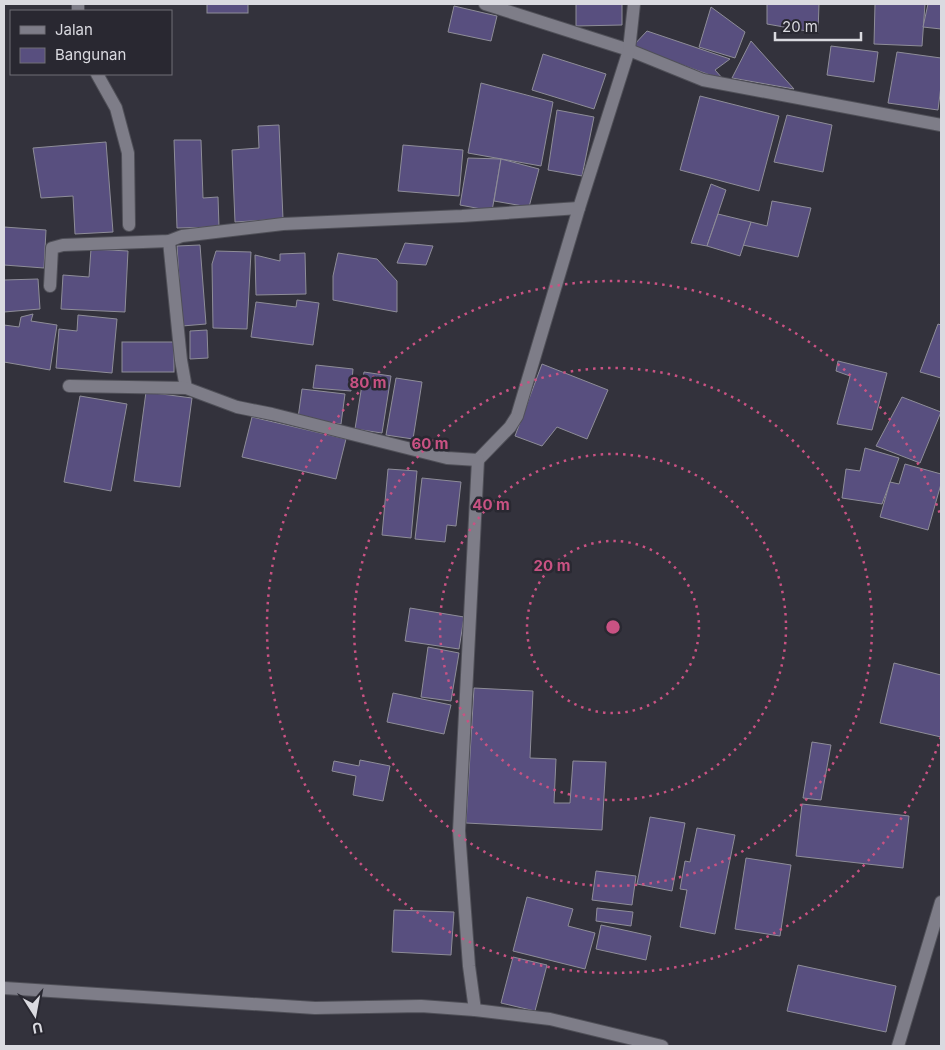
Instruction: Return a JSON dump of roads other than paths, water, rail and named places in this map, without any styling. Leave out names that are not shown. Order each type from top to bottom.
[{"type":"street","points":[[485,4],[500,6],[629,50],[703,80],[941,125]]},
{"type":"street","points":[[475,1010],[465,916],[459,831],[478,460],[510,427],[517,416],[579,208],[629,50],[634,4]]},
{"type":"street","points":[[98,75],[116,108],[128,153],[129,225]]},
{"type":"street","points":[[50,286],[52,248],[63,245],[169,241],[182,236],[283,224],[462,216],[579,208]]},
{"type":"street","points":[[169,241],[181,360],[186,388]]},
{"type":"street","points":[[69,386],[186,388],[237,407],[447,458],[478,460]]},
{"type":"street","points":[[898,1046],[941,902]]},
{"type":"street","points":[[4,988],[315,1008],[421,1006],[475,1010],[550,1019],[662,1046]]}]
